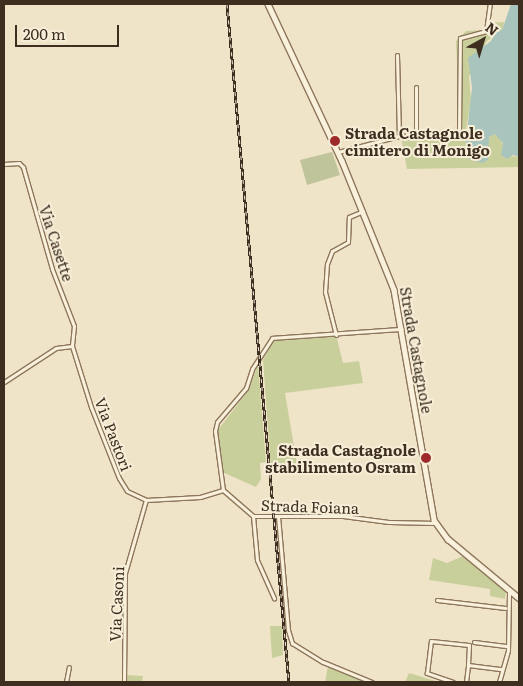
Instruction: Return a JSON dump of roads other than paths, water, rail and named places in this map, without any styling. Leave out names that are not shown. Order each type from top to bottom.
[{"type":"main road","name":"Strada Castagnole","points":[[268,4],[338,152],[394,290],[436,523],[448,539],[519,598]]},
{"type":"street","points":[[338,152],[399,136],[452,134],[459,130],[460,38],[486,31],[490,4]]},
{"type":"street","points":[[397,55],[399,136]]},
{"type":"street","points":[[416,87],[416,136]]},
{"type":"street","name":"Via Casette","points":[[4,164],[19,163],[23,167],[49,258],[74,326],[72,346]]},
{"type":"street","points":[[336,335],[325,292],[327,264],[332,251],[348,242],[349,217],[363,211]]},
{"type":"street","points":[[146,500],[200,497],[223,490],[214,430],[246,388],[252,369],[269,340],[276,336],[336,335],[402,329]]},
{"type":"street","points":[[4,382],[56,348],[72,346]]},
{"type":"street","name":"Via Pastori","points":[[72,346],[119,478],[127,491],[146,500]]},
{"type":"street","name":"Strada Foiana","points":[[223,490],[253,516],[343,516],[389,522],[436,523]]},
{"type":"street","name":"Via Casoni","points":[[124,682],[126,573],[146,500]]},
{"type":"street","points":[[253,516],[257,560],[274,598]]},
{"type":"street","points":[[278,516],[288,630],[292,643],[323,662],[342,667],[372,682]]},
{"type":"street","points":[[499,682],[508,646],[506,608],[509,590]]},
{"type":"street","points":[[437,600],[506,608]]},
{"type":"street","points":[[454,682],[427,673],[431,641],[469,645],[466,682]]},
{"type":"street","points":[[474,642],[508,646]]},
{"type":"street","points":[[468,665],[502,669]]},
{"type":"street","points":[[66,682],[69,667]]},
{"type":"water","points":[[511,4],[519,4],[519,157],[513,155],[507,159],[501,155],[503,143],[495,134],[489,137],[488,160],[482,163],[469,159],[465,149],[472,88],[468,58],[491,41],[495,32],[502,30]]},
{"type":"railway","points":[[227,4],[289,682]]},
{"type":"place","name":"Strada Castagnole cimitero di Monigo","points":[[335,141]]},
{"type":"place","name":"Strada Castagnole stabilimento Osram","points":[[426,458]]}]
